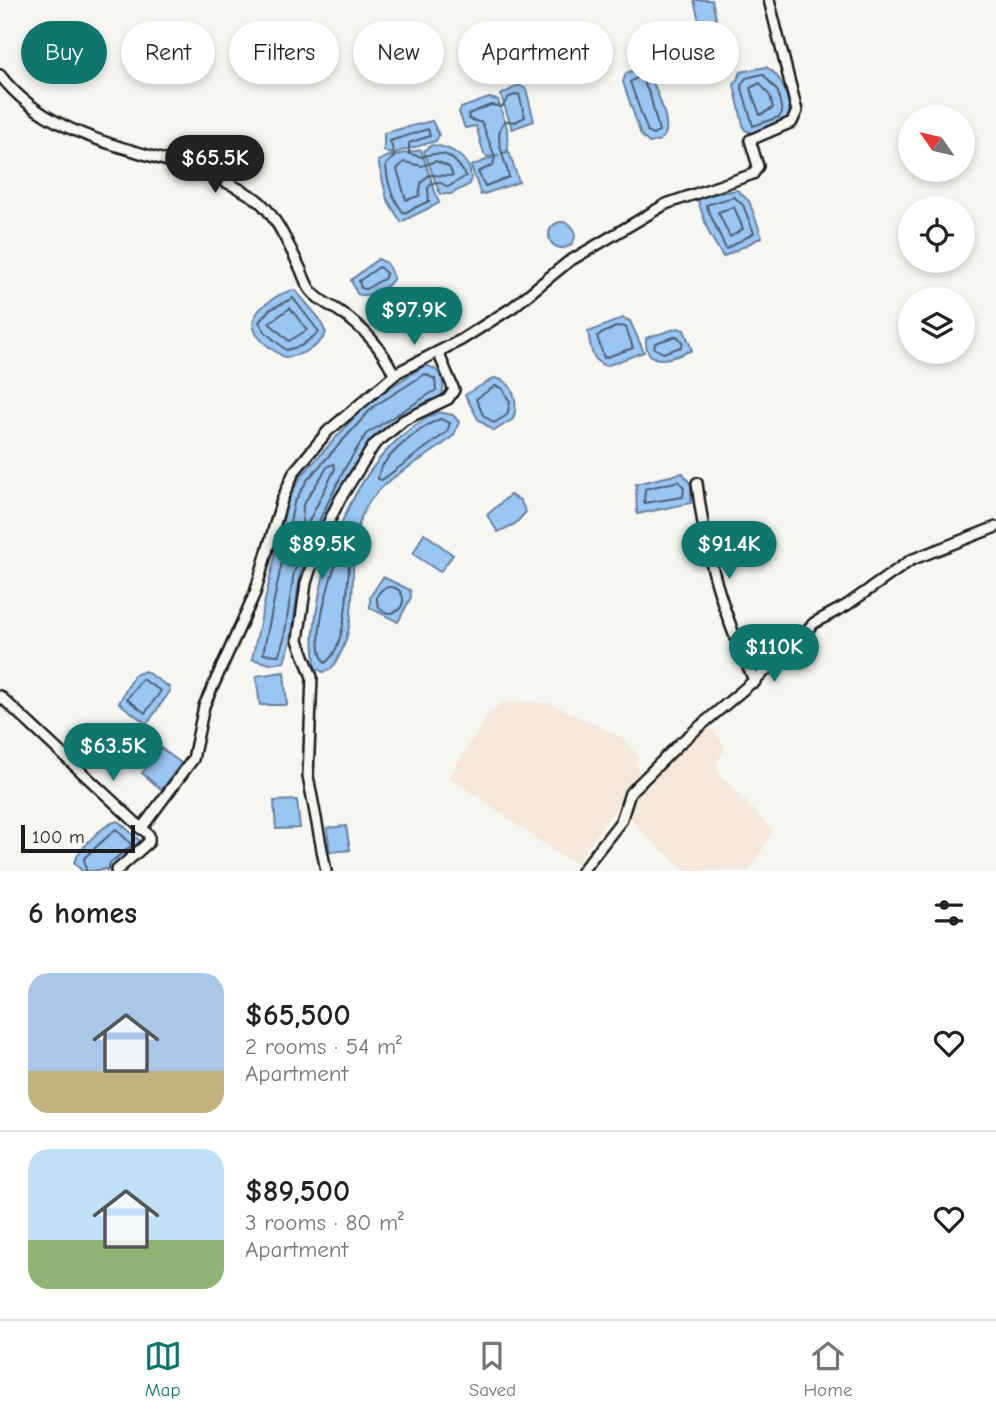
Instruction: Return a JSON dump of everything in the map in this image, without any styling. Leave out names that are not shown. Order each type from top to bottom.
[{"type":"street","points":[[141,829],[193,759],[204,706],[255,593],[282,500],[294,472],[328,430],[394,374],[438,352],[513,307],[568,262],[666,204],[744,178],[757,170],[750,140],[792,122],[797,111],[769,0]]},
{"type":"street","points":[[0,75],[27,105],[56,122],[85,136],[191,167],[262,204],[312,293],[368,334],[382,349],[394,374]]},
{"type":"street","points":[[326,871],[308,776],[312,677],[298,640],[306,583],[319,542],[374,445],[404,420],[448,399],[454,390],[438,352]]},
{"type":"street","points":[[696,483],[704,541],[717,595],[755,682]]},
{"type":"street","points":[[582,871],[621,821],[630,793],[679,744],[755,682],[814,623],[847,605],[911,560],[996,527]]},
{"type":"street","points":[[0,696],[149,835],[149,842],[116,871]]},
{"type":"shaded area","points":[[502,703],[550,703],[621,737],[638,756],[637,777],[577,863],[560,855],[449,777],[489,713]]},
{"type":"shaded area","points":[[708,727],[714,730],[725,748],[717,763],[720,774],[773,831],[749,871],[685,871],[643,833],[624,810],[631,793],[653,770]]},
{"type":"water","points":[[694,0],[712,0],[715,21],[699,21]]},
{"type":"water","points":[[766,67],[772,71],[784,88],[788,102],[789,116],[784,123],[752,133],[745,130],[734,85],[739,84],[741,72]]},
{"type":"water","points":[[626,73],[627,84],[653,84],[666,125],[665,134],[658,141],[649,143],[641,135],[623,82]]},
{"type":"water","points":[[519,85],[526,89],[534,121],[512,129],[501,95]]},
{"type":"water","points":[[489,98],[498,100],[507,128],[508,150],[502,154],[509,152],[519,182],[481,195],[471,166],[499,155],[487,157],[484,154],[476,126],[465,128],[459,112],[461,108]]},
{"type":"water","points":[[432,121],[439,135],[436,141],[391,154],[384,151],[384,133]]},
{"type":"water","points":[[432,145],[455,152],[466,162],[471,176],[470,184],[451,194],[440,194],[424,151]]},
{"type":"water","points":[[421,150],[439,203],[401,222],[387,199],[378,161]]},
{"type":"water","points":[[737,190],[749,201],[762,237],[723,257],[709,233],[698,201],[703,196]]},
{"type":"water","points":[[562,222],[571,226],[575,235],[571,244],[562,248],[553,244],[549,235],[553,226]]},
{"type":"water","points":[[378,259],[387,263],[394,278],[377,292],[357,294],[351,280]]},
{"type":"water","points":[[295,290],[319,318],[326,333],[319,343],[308,350],[284,357],[260,338],[253,324],[260,309],[279,295]]},
{"type":"water","points":[[623,318],[630,321],[644,352],[606,366],[601,364],[594,356],[588,332]]},
{"type":"water","points":[[678,328],[684,330],[692,350],[662,359],[650,354],[646,338]]},
{"type":"water","points":[[425,365],[435,369],[441,376],[442,395],[371,440],[351,472],[300,574],[291,641],[284,662],[270,664],[252,659],[287,501],[302,475],[368,402]]},
{"type":"water","points":[[494,378],[506,383],[513,393],[515,413],[513,419],[494,431],[478,419],[465,395]]},
{"type":"water","points":[[438,412],[453,415],[459,422],[454,435],[384,485],[366,507],[355,545],[348,630],[342,650],[331,669],[323,672],[315,668],[314,630],[326,567],[350,504],[387,450],[411,429]]},
{"type":"water","points":[[683,473],[691,485],[691,503],[637,514],[636,484]]},
{"type":"water","points":[[510,495],[520,500],[526,512],[515,524],[498,532],[487,515]]},
{"type":"water","points":[[424,533],[453,555],[440,572],[413,554]]},
{"type":"water","points":[[383,577],[410,590],[411,597],[398,622],[370,608],[370,597]]},
{"type":"water","points":[[145,671],[169,687],[170,691],[147,724],[119,703],[134,675]]},
{"type":"water","points":[[284,672],[287,705],[260,705],[256,676]]},
{"type":"water","points":[[161,748],[181,763],[162,790],[142,773]]},
{"type":"water","points":[[297,800],[300,828],[276,829],[274,801]]},
{"type":"water","points":[[118,821],[139,840],[140,846],[114,867],[82,871],[74,862],[82,850],[99,832]]},
{"type":"water","points":[[346,826],[350,850],[330,852],[327,828]]}]
